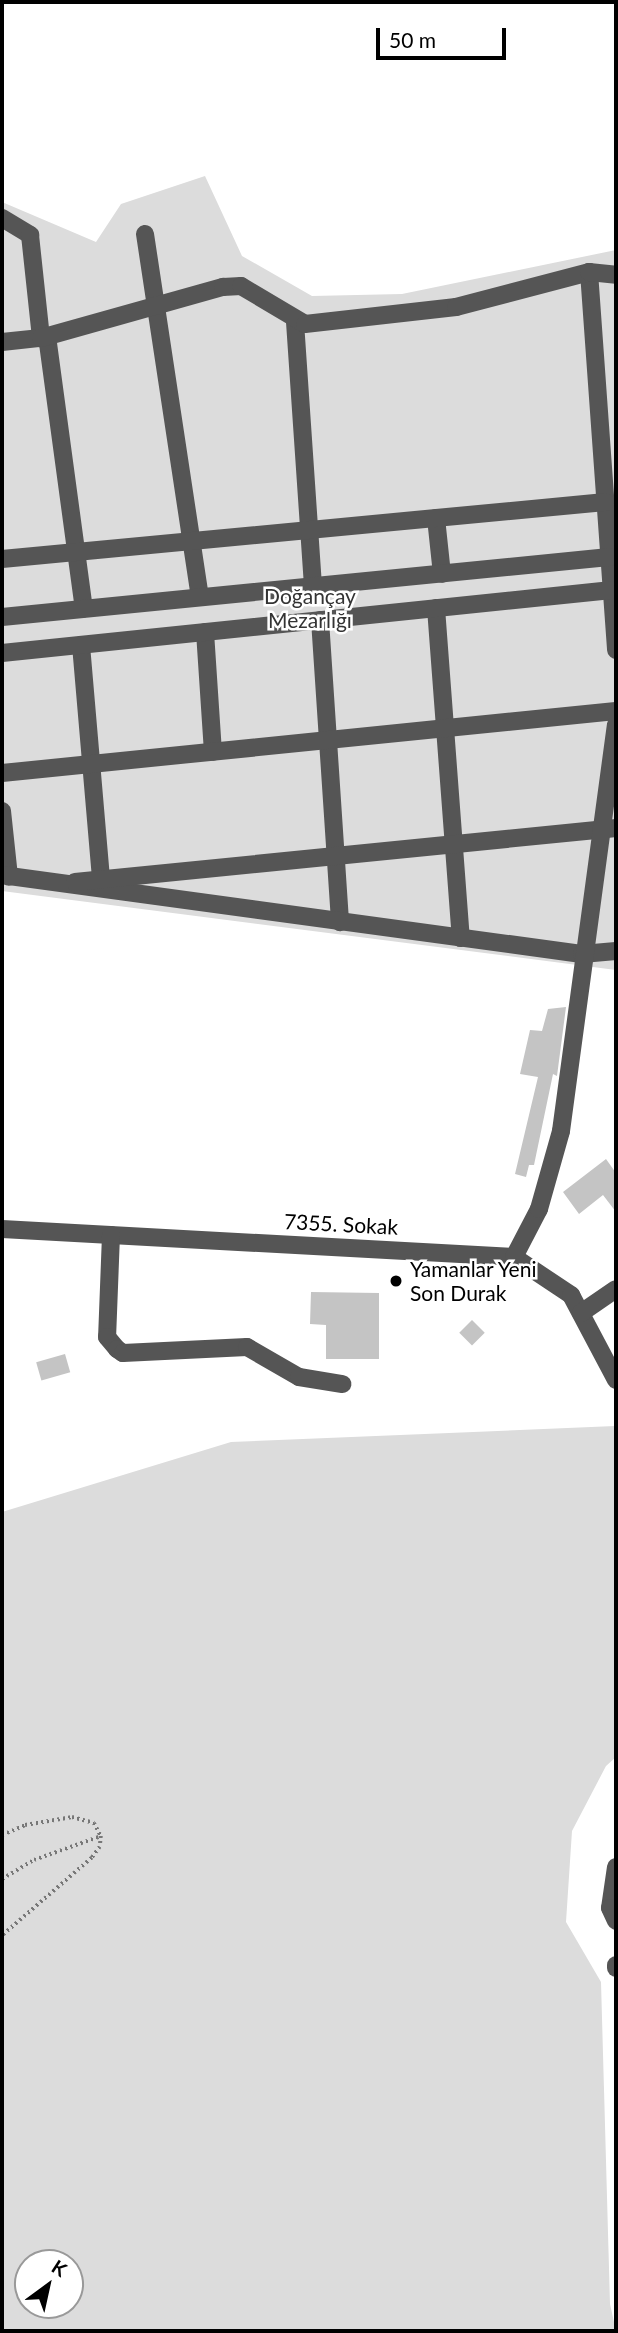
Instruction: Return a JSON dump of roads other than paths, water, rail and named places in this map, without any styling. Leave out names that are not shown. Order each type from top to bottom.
[{"type":"street","points":[[2,218],[30,235],[79,551],[84,609]]},
{"type":"street","points":[[145,234],[159,305],[200,597]]},
{"type":"street","points":[[2,342],[44,337],[159,305],[241,286],[295,322],[325,324],[456,307],[589,272],[616,275]]},
{"type":"street","points":[[589,272],[616,650]]},
{"type":"street","points":[[295,322],[313,586]]},
{"type":"street","points":[[2,559],[605,502]]},
{"type":"street","points":[[436,518],[442,574]]},
{"type":"street","points":[[2,617],[609,557]]},
{"type":"street","points":[[2,653],[612,590]]},
{"type":"street","points":[[436,608],[461,938]]},
{"type":"street","points":[[320,620],[340,922]]},
{"type":"street","points":[[205,632],[213,752]]},
{"type":"street","points":[[81,645],[101,877]]},
{"type":"street","points":[[2,773],[616,711]]},
{"type":"street","points":[[514,1258],[539,1209],[561,1131],[582,954],[608,829],[616,725]]},
{"type":"street","points":[[2,811],[5,876],[54,885],[582,954],[616,951]]},
{"type":"street","points":[[54,885],[101,877],[608,829]]},
{"type":"street","name":"7355. Sokak","points":[[2,1229],[514,1258],[572,1295],[616,1380]]},
{"type":"street","points":[[111,1236],[107,1337],[123,1353],[247,1347],[299,1377],[342,1384]]},
{"type":"street","points":[[581,1313],[616,1289]]},
{"type":"street","points":[[616,1867],[610,1908],[616,1921]]},
{"type":"place","name":"Yamanlar Yeni Son Durak","points":[[396,1281]]},
{"type":"park label","name":"Doğançay Mezarlığı","points":[[310,608]]}]
